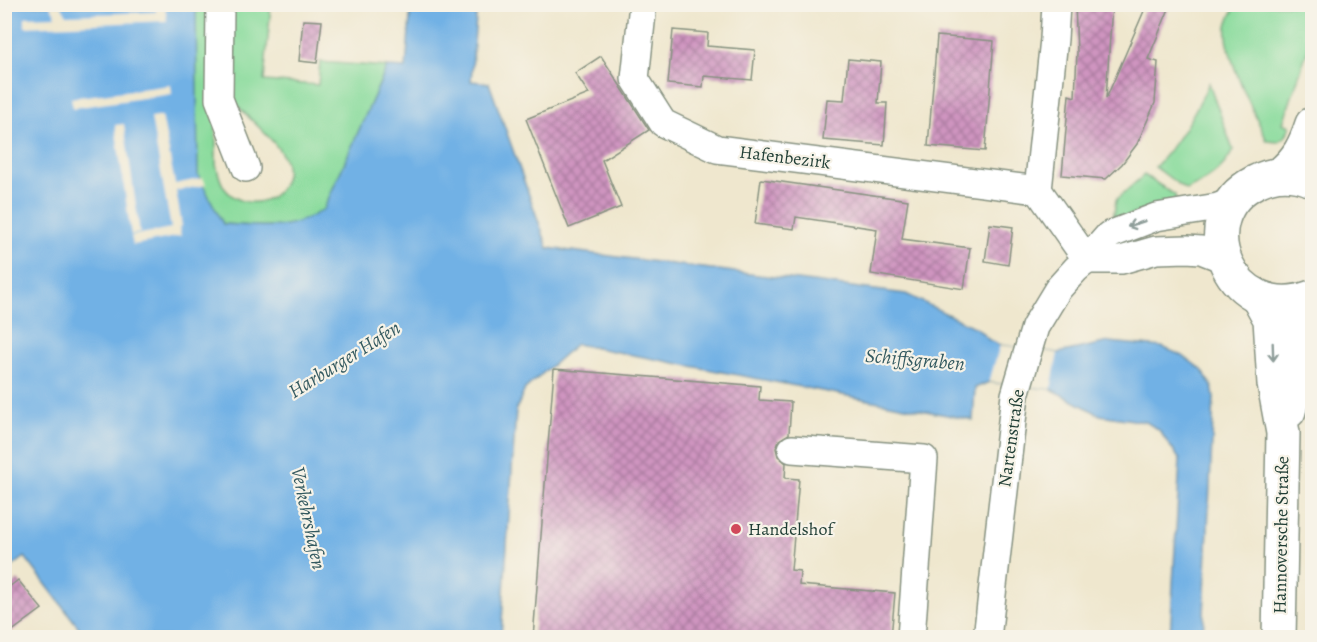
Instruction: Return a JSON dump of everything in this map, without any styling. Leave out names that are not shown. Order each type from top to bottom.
[{"type":"main road","points":[[1280,174],[1292,165],[1300,154],[1312,124]]},
{"type":"main road","points":[[1312,180],[1303,176],[1280,174],[1250,184],[1232,202],[1221,229],[1221,249],[1224,259],[1237,282],[1258,297],[1285,303],[1312,297]]},
{"type":"main road","name":"Hannoversche Straße","points":[[1258,297],[1270,319],[1274,384],[1283,433],[1279,638]]},
{"type":"main road","name":"Hannoversche Straße","points":[[1283,433],[1293,397],[1302,318],[1312,297]]},
{"type":"street","points":[[220,4],[219,99],[246,168]]},
{"type":"street","name":"Hafenbezirk","points":[[643,4],[635,79],[663,123],[717,149],[1038,189]]},
{"type":"street","points":[[1056,4],[1038,189],[1087,260],[1121,260],[1156,250],[1187,249],[1201,250],[1224,259]]},
{"type":"street","name":"Nartenstraße","points":[[987,638],[1011,423],[1017,385],[1035,327],[1058,288],[1109,235],[1156,217],[1218,207],[1232,202]]},
{"type":"street","points":[[792,449],[924,459],[911,638]]},
{"type":"green space","points":[[1237,4],[1312,5],[1312,37],[1283,123],[1290,126],[1286,136],[1278,142],[1267,141],[1241,84],[1230,52],[1227,26]]},
{"type":"green space","points":[[196,5],[215,5],[216,164],[226,190],[242,201],[261,201],[277,193],[283,185],[286,164],[273,142],[234,101],[228,91],[226,63],[228,5],[271,5],[264,81],[318,85],[320,62],[387,67],[324,209],[311,217],[287,225],[275,226],[223,224],[197,175]]},
{"type":"green space","points":[[1209,83],[1233,150],[1224,164],[1213,174],[1186,190],[1155,167],[1185,127]]},
{"type":"green space","points":[[1144,175],[1175,195],[1176,200],[1113,221],[1116,200]]},
{"type":"water","points":[[5,5],[196,5],[198,175],[223,224],[287,225],[311,217],[324,209],[387,67],[406,68],[411,5],[477,5],[471,81],[489,83],[548,248],[906,294],[978,329],[989,340],[1000,345],[1058,353],[1109,342],[1162,347],[1183,356],[1202,370],[1212,386],[1214,397],[1203,637],[1170,637],[1180,460],[1159,430],[1146,422],[1100,415],[1051,389],[989,382],[975,388],[973,420],[576,344],[525,389],[516,410],[501,637],[86,637],[25,557],[5,572]]},
{"type":"pier","points":[[50,5],[61,5],[67,15],[156,12],[156,5],[165,5],[167,21],[25,27],[25,17],[56,16]]},
{"type":"pier","points":[[171,85],[172,94],[73,108],[71,98]]},
{"type":"pier","points":[[162,116],[175,184],[203,178],[206,185],[176,191],[182,226],[179,227],[181,236],[133,245],[131,236],[171,228],[151,118]]},
{"type":"pier","points":[[124,124],[140,233],[131,235],[115,125]]},
{"type":"pier","points":[[1000,345],[1058,353],[1051,389],[989,382]]},
{"type":"building","points":[[1075,4],[1112,4],[1106,99],[1147,4],[1171,4],[1148,59],[1158,62],[1155,103],[1137,144],[1122,164],[1106,179],[1062,175],[1069,95],[1075,97],[1077,52]]},
{"type":"building","points":[[303,20],[322,21],[317,63],[299,61]]},
{"type":"building","points":[[673,30],[708,33],[707,46],[755,50],[752,80],[704,76],[703,87],[668,84]]},
{"type":"building","points":[[937,36],[994,41],[985,151],[928,146]]},
{"type":"building","points":[[601,56],[649,130],[602,160],[621,207],[569,228],[526,119],[589,94],[575,73]]},
{"type":"building","points":[[848,59],[881,62],[878,103],[887,103],[884,145],[823,140],[827,99],[844,100]]},
{"type":"building","points":[[761,179],[908,200],[902,239],[970,248],[964,289],[871,274],[877,229],[796,217],[794,229],[755,224]]},
{"type":"building","points":[[990,224],[1013,227],[1008,265],[985,261]]},
{"type":"building","points":[[554,369],[760,386],[759,400],[791,402],[789,434],[779,440],[776,448],[778,456],[786,463],[785,478],[799,479],[791,570],[800,571],[799,585],[895,593],[891,638],[533,638]]},
{"type":"building","points":[[18,580],[42,609],[4,637],[4,591]]},
{"type":"place","name":"Handelshof","points":[[736,529]]},
{"type":"water label","name":"Harburger Hafen","points":[[344,359]]},
{"type":"water label","name":"Schiffsgraben","points":[[915,359]]},
{"type":"water label","name":"Verkehrshafen","points":[[309,518]]}]
